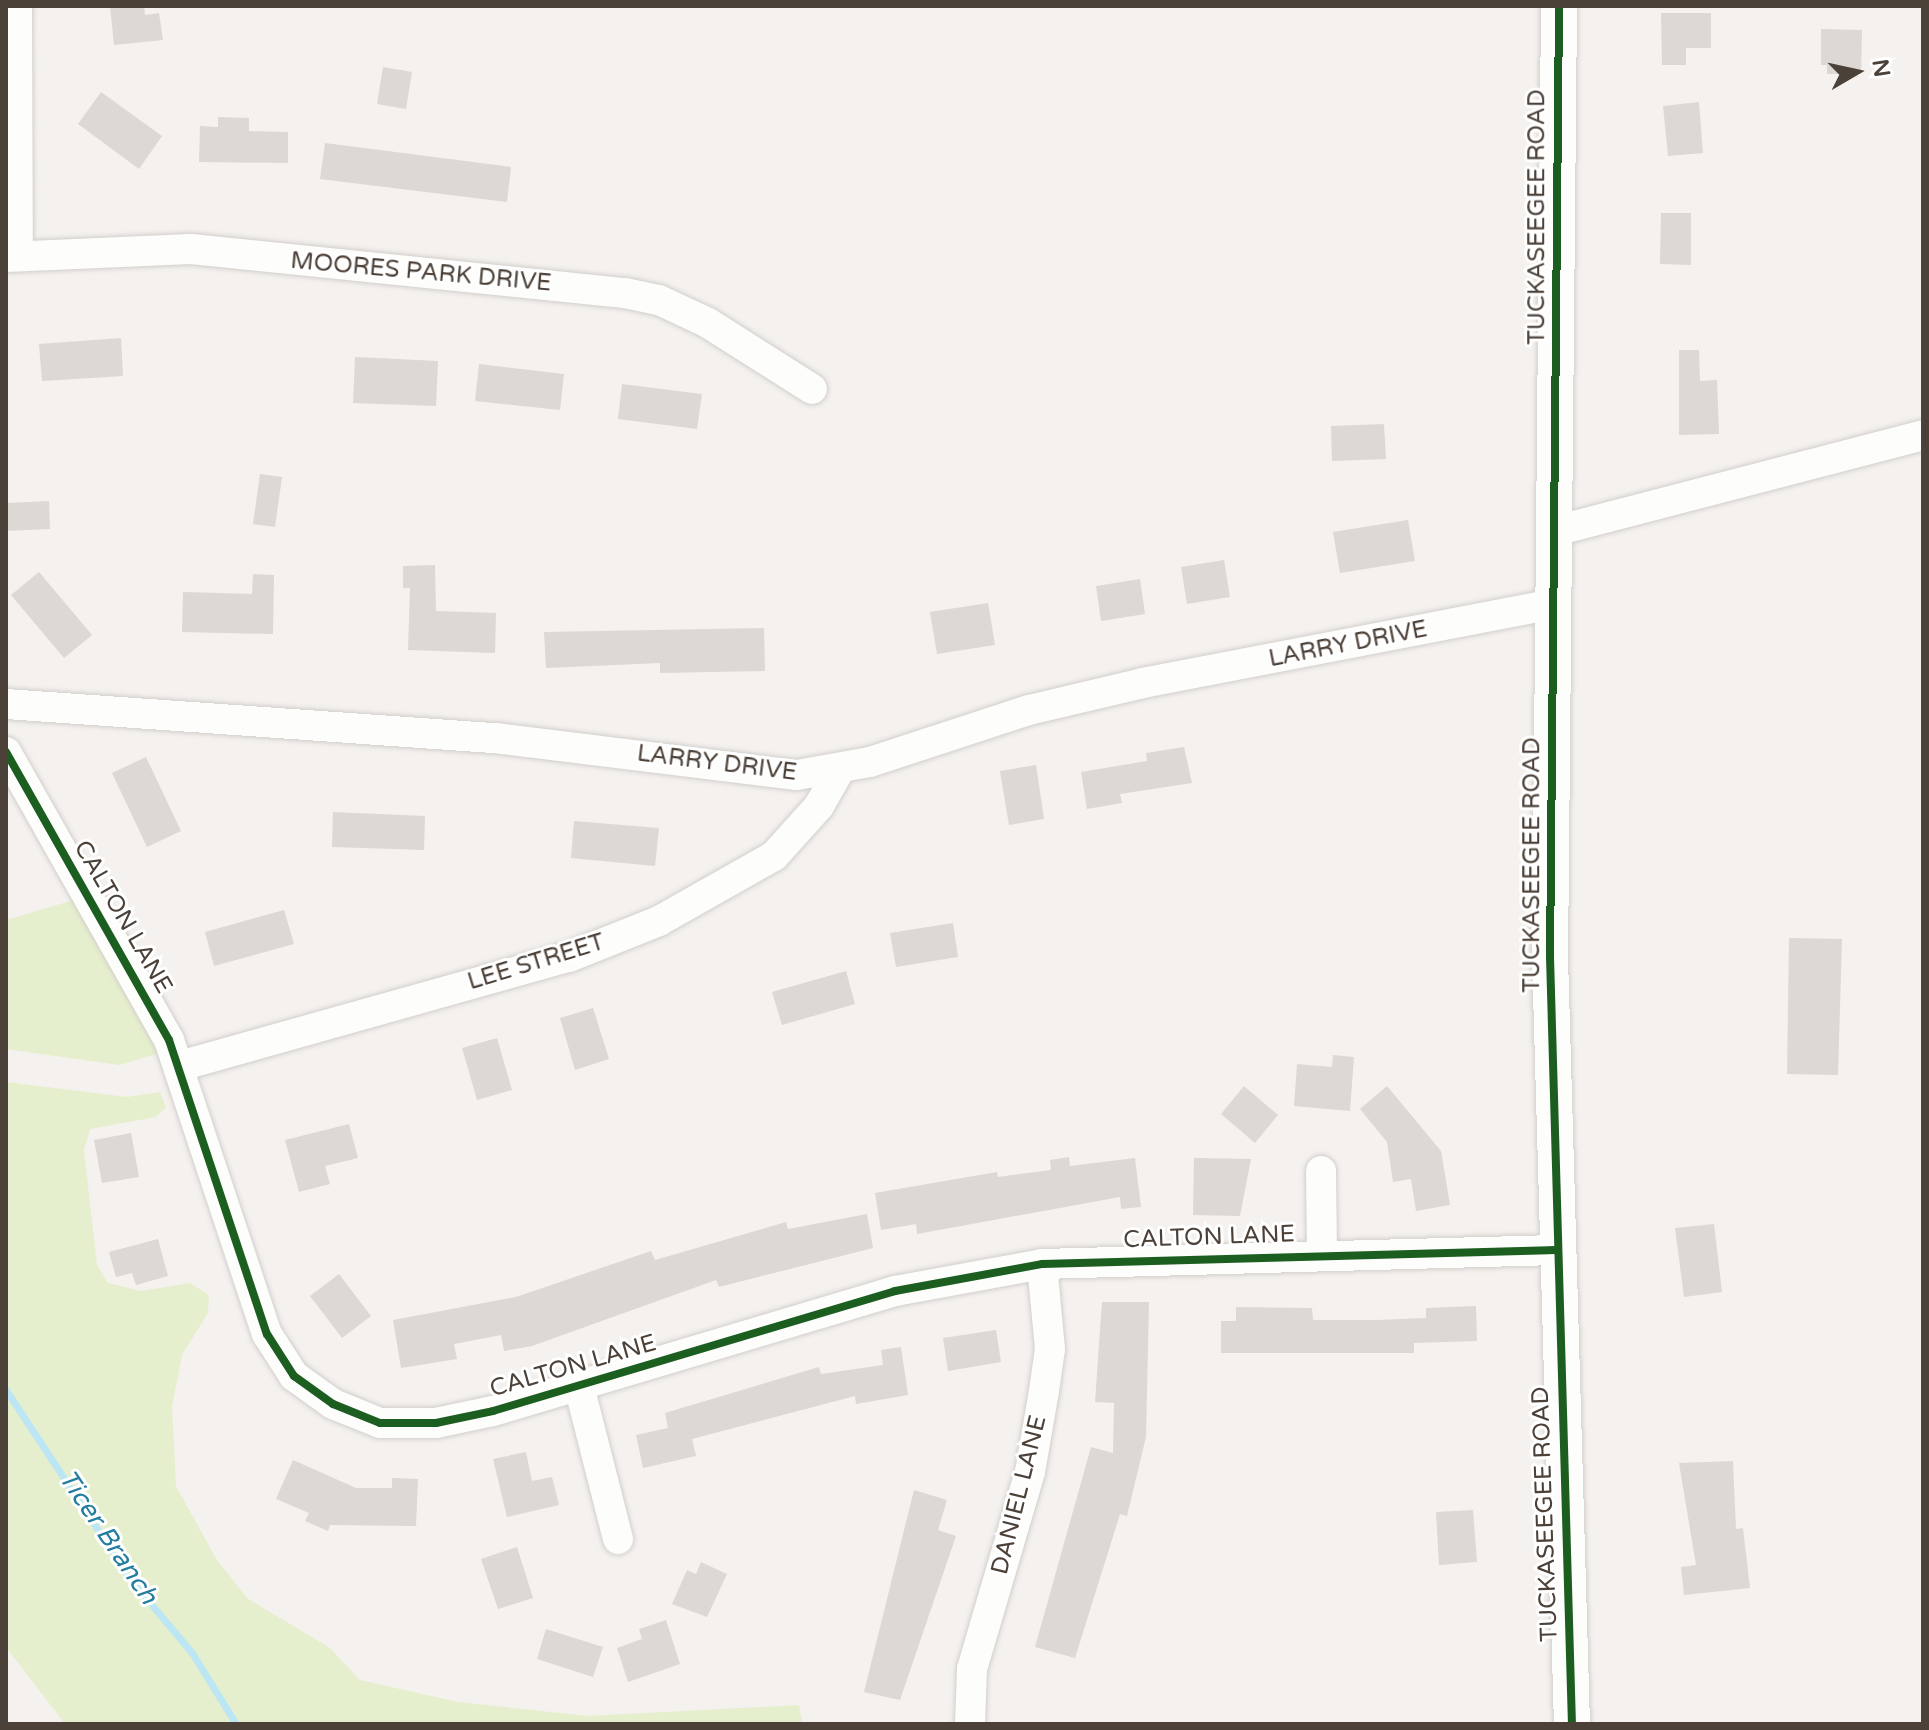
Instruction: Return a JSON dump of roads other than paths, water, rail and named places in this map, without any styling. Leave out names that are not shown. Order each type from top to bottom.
[{"type":"street","points":[[12,256],[17,6]]},
{"type":"street","name":"TUCKASEEGEE ROAD","points":[[1559,6],[1554,604],[1556,1250],[1572,1724]]},
{"type":"street","name":"MOORES PARK DRIVE","points":[[12,256],[191,249],[625,293],[659,300],[708,323],[812,389]]},
{"type":"street","points":[[1555,531],[1923,435]]},
{"type":"street","name":"LARRY DRIVE","points":[[6,704],[495,738],[797,775],[840,769],[1029,710],[1143,683],[1554,604]]},
{"type":"street","name":"CALTON LANE","points":[[6,752],[180,1066],[254,1302],[294,1376],[333,1404],[380,1423],[436,1423],[579,1386],[895,1291],[1042,1264],[1556,1250]]},
{"type":"street","name":"LEE STREET","points":[[180,1066],[569,957],[659,921],[774,856],[819,806],[840,769]]},
{"type":"street","points":[[1321,1171],[1322,1254]]},
{"type":"street","name":"DANIEL LANE","points":[[970,1724],[972,1669],[1030,1472],[1044,1391],[1050,1349],[1042,1264]]},
{"type":"street","points":[[579,1386],[618,1539]]},
{"type":"waterway","name":"Ticer Branch","points":[[6,1390],[130,1579],[192,1653],[236,1724]]}]
